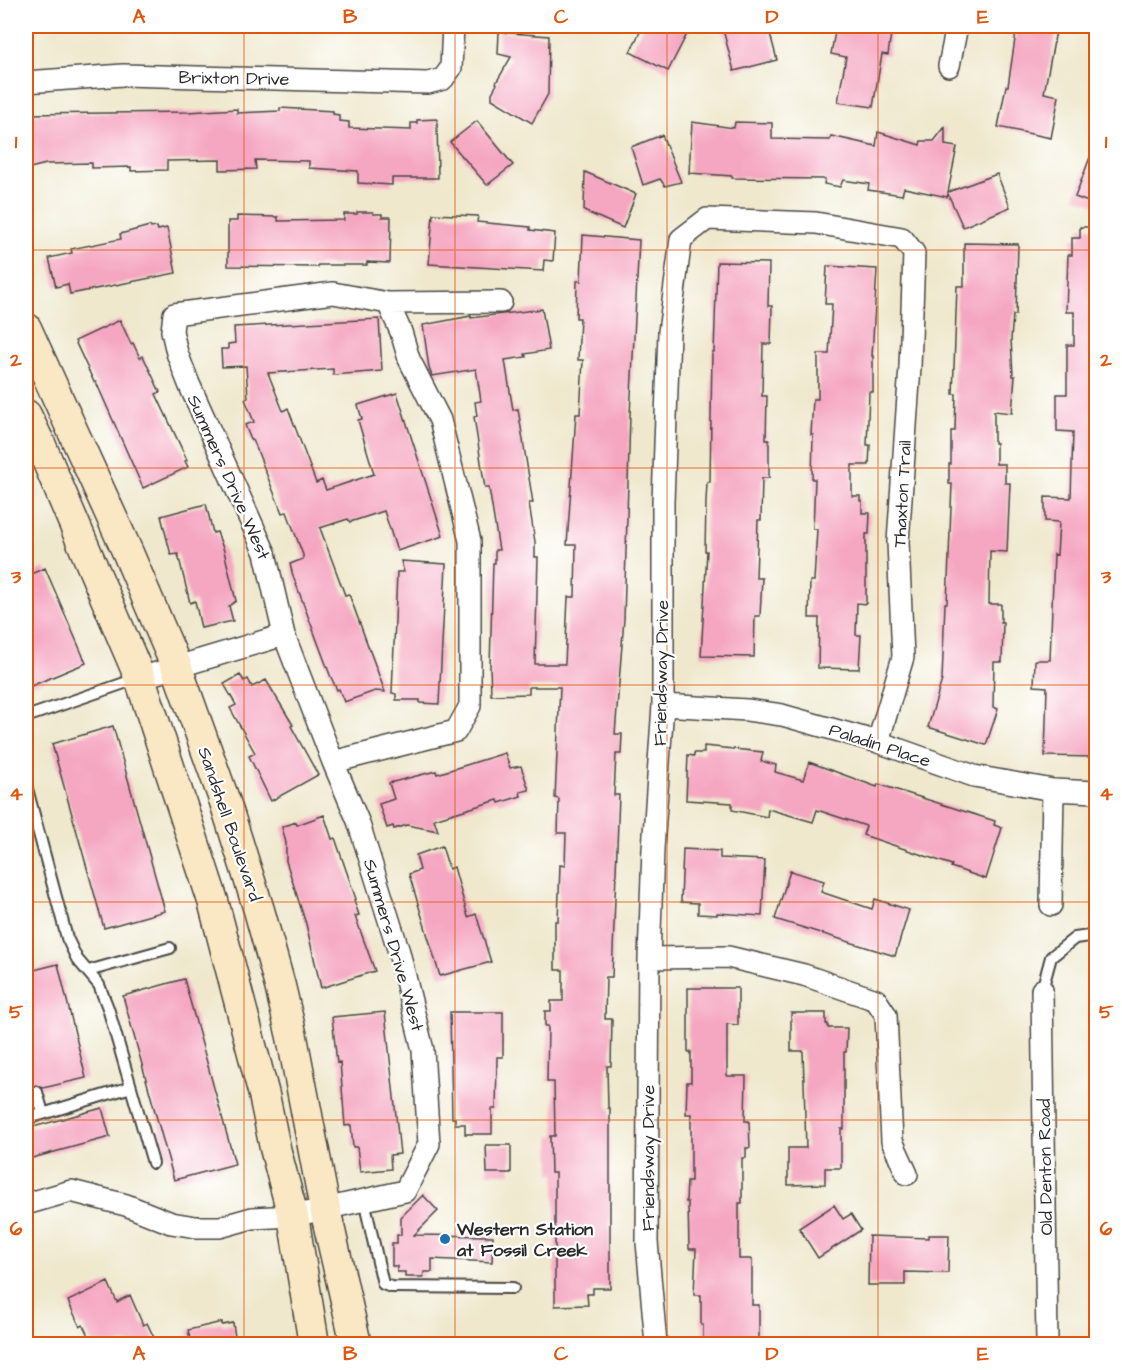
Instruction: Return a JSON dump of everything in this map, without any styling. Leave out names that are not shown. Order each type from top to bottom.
[{"type":"street","name":"Brixton Drive","points":[[26,82],[123,75],[428,83],[442,79],[451,69],[453,26]]},
{"type":"street","points":[[949,66],[957,26]]},
{"type":"street","name":"Friendsway Drive","points":[[657,1344],[647,1242],[649,957],[653,849],[663,705],[663,502],[669,332],[681,239],[707,219],[816,223],[902,238],[907,245]]},
{"type":"street","name":"Thaxton Trail","points":[[878,742],[903,657],[898,543],[910,367],[914,254],[907,245]]},
{"type":"street","name":"Summers Drive West","points":[[26,1204],[71,1191],[126,1205],[171,1223],[196,1227],[220,1227],[252,1218],[293,1216],[405,1191],[429,1144],[423,1050],[399,952],[358,821],[284,635],[265,552],[189,384],[177,353],[172,331],[174,314],[333,293],[388,303]]},
{"type":"street","points":[[333,762],[456,731],[470,706],[470,541],[440,420],[409,359],[401,332],[388,303],[501,302]]},
{"type":"street","name":"Sandshell Boulevard","points":[[26,328],[177,668],[225,802],[259,910],[292,1037],[325,1209],[356,1344]]},
{"type":"street","name":"Sandshell Boulevard","points":[[26,415],[33,449],[140,678],[213,901],[293,1216],[314,1344]]},
{"type":"street","points":[[140,678],[284,635]]},
{"type":"street","name":"Paladin Place","points":[[663,705],[782,714],[878,742],[974,776],[1053,790],[1096,792]]},
{"type":"street","points":[[1052,905],[1053,790]]},
{"type":"street","points":[[649,957],[728,957],[804,975],[876,1000],[886,1015],[892,1141],[907,1174]]},
{"type":"street","name":"Old Denton Road","points":[[1042,990],[1047,1344]]},
{"type":"lane","points":[[26,717],[140,678]]},
{"type":"lane","points":[[26,785],[67,938],[77,959],[99,985],[108,1008],[153,1163]]},
{"type":"lane","points":[[1042,990],[1051,957],[1075,938],[1096,935]]},
{"type":"lane","points":[[88,971],[170,948]]},
{"type":"lane","points":[[26,1119],[131,1087]]},
{"type":"lane","points":[[37,1092],[43,1113]]},
{"type":"lane","points":[[364,1200],[383,1284],[391,1287],[513,1288]]},
{"type":"building","points":[[643,26],[691,26],[668,71],[630,52]]},
{"type":"building","points":[[722,26],[768,26],[777,60],[734,71]]},
{"type":"building","points":[[836,26],[892,26],[888,55],[882,54],[873,107],[838,102],[846,57],[831,54]]},
{"type":"building","points":[[1017,26],[1057,26],[1044,93],[1059,96],[1051,138],[998,127],[1006,86],[1008,86]]},
{"type":"building","points":[[499,32],[549,36],[548,94],[532,123],[492,99],[496,83],[511,57],[498,54]]},
{"type":"building","points":[[280,108],[333,111],[333,114],[339,115],[339,121],[349,122],[349,128],[411,130],[411,123],[417,123],[417,120],[437,119],[438,178],[392,178],[392,185],[358,183],[358,171],[309,168],[309,161],[255,160],[256,169],[220,170],[220,160],[167,161],[167,170],[131,171],[131,167],[92,168],[92,163],[46,164],[26,169],[26,114],[188,112],[237,109],[237,113],[280,111]]},
{"type":"building","points":[[477,121],[513,165],[487,185],[450,142]]},
{"type":"building","points":[[692,122],[734,128],[735,122],[772,123],[772,139],[830,140],[831,136],[876,146],[878,132],[920,145],[921,141],[934,141],[945,127],[945,145],[957,147],[948,192],[997,174],[1010,207],[963,227],[948,194],[947,197],[904,188],[902,195],[868,190],[869,184],[843,180],[840,187],[824,184],[825,179],[732,178],[732,176],[689,173]]},
{"type":"building","points":[[662,135],[681,182],[665,186],[660,179],[643,185],[631,147]]},
{"type":"building","points":[[1096,144],[1096,205],[1075,197]]},
{"type":"building","points":[[585,172],[636,194],[623,228],[584,211]]},
{"type":"building","points":[[357,212],[373,212],[373,214],[382,214],[382,217],[391,217],[390,263],[367,262],[367,265],[318,265],[318,267],[228,266],[228,221],[237,221],[237,216],[278,217],[278,221],[344,220],[344,214],[357,214]]},
{"type":"building","points":[[433,214],[478,216],[477,222],[530,227],[530,230],[555,233],[553,261],[544,260],[543,271],[429,264]]},
{"type":"building","points":[[150,226],[151,228],[157,227],[158,230],[167,228],[176,273],[70,294],[68,284],[56,287],[49,258],[72,253],[71,249],[121,239],[120,234]]},
{"type":"building","points":[[1080,227],[1096,227],[1096,757],[1045,756],[1047,687],[1034,686],[1035,660],[1050,660],[1054,554],[1057,555],[1059,522],[1045,521],[1045,497],[1071,498],[1073,432],[1057,431],[1057,394],[1067,394],[1067,345],[1074,345],[1074,312],[1066,312],[1068,255],[1072,255],[1072,238],[1080,238]]},
{"type":"building","points":[[583,235],[639,240],[630,415],[624,619],[615,734],[622,734],[621,754],[616,754],[614,795],[619,795],[612,977],[606,977],[605,1019],[612,1019],[611,1066],[607,1066],[608,1108],[610,1108],[610,1288],[593,1288],[593,1294],[587,1294],[588,1305],[555,1306],[555,1173],[551,1173],[550,1136],[555,1136],[554,1082],[547,1082],[548,1026],[545,1026],[545,1011],[551,1011],[551,1001],[563,1001],[563,970],[555,970],[555,921],[558,921],[560,865],[565,866],[566,833],[558,833],[559,799],[555,798],[560,687],[529,687],[529,694],[491,695],[493,563],[495,563],[495,550],[499,550],[489,488],[485,488],[474,417],[477,416],[475,402],[481,401],[476,369],[432,376],[423,325],[471,316],[471,318],[542,309],[549,350],[505,360],[513,410],[518,409],[533,503],[529,503],[535,557],[538,557],[535,664],[565,664],[568,597],[575,597],[576,545],[567,545],[576,414],[580,414],[583,360],[578,360],[580,318],[576,318],[577,281],[581,281]]},
{"type":"building","points":[[964,243],[1018,244],[1016,315],[1013,315],[1011,339],[1013,376],[1015,376],[1012,413],[994,411],[996,464],[1005,464],[1005,483],[1010,483],[1007,552],[990,551],[989,604],[1001,604],[1001,622],[1003,622],[1002,662],[994,662],[993,707],[998,709],[986,745],[928,727],[942,680],[952,484],[949,484],[949,464],[951,464],[951,431],[955,431],[956,394],[953,394],[957,286],[964,286]]},
{"type":"building","points":[[717,262],[769,263],[768,306],[772,306],[771,344],[763,344],[762,396],[767,396],[766,440],[769,440],[769,478],[762,478],[761,520],[758,520],[756,578],[762,578],[760,616],[755,616],[754,657],[701,656],[707,551],[705,551],[707,482],[710,482],[712,352],[714,352]]},
{"type":"building","points":[[827,266],[877,269],[872,356],[873,392],[869,392],[867,445],[870,445],[869,465],[852,465],[852,496],[860,496],[862,513],[870,513],[869,534],[866,534],[866,604],[857,603],[856,635],[861,635],[859,669],[818,668],[819,618],[809,618],[810,581],[814,581],[817,529],[813,529],[815,479],[812,479],[813,435],[811,435],[813,399],[818,399],[818,354],[829,354],[832,304],[825,304]]},
{"type":"building","points":[[379,319],[382,371],[333,375],[333,369],[268,373],[283,411],[288,408],[316,483],[322,480],[326,490],[374,474],[358,420],[362,419],[358,405],[397,393],[443,536],[397,551],[384,511],[350,522],[348,519],[320,528],[345,595],[349,594],[385,692],[375,691],[344,702],[330,675],[293,576],[290,564],[303,559],[303,555],[287,512],[282,513],[245,425],[254,422],[245,399],[248,398],[246,366],[222,367],[221,349],[228,349],[228,344],[235,343],[234,327]]},
{"type":"building","points":[[120,320],[131,344],[133,343],[140,358],[143,356],[160,392],[156,394],[187,460],[185,461],[188,467],[143,488],[96,382],[75,341]]},
{"type":"building","points":[[206,504],[213,533],[217,532],[224,551],[236,601],[229,606],[233,621],[201,628],[195,601],[190,603],[178,554],[171,555],[161,516]]},
{"type":"building","points":[[401,561],[446,564],[439,704],[420,703],[420,700],[396,700],[396,694],[392,693],[397,572],[404,572]]},
{"type":"building","points":[[45,568],[86,663],[26,688],[26,576]]},
{"type":"building","points":[[240,675],[244,681],[248,679],[252,687],[266,680],[293,725],[291,726],[318,775],[271,801],[249,756],[255,753],[230,708],[236,705],[224,684]]},
{"type":"building","points":[[113,726],[165,911],[104,928],[52,744]]},
{"type":"building","points":[[704,746],[763,752],[761,761],[776,765],[775,772],[803,780],[809,762],[877,787],[878,784],[995,821],[994,825],[1002,828],[986,879],[863,835],[866,826],[817,810],[813,822],[768,809],[767,817],[732,810],[732,803],[686,800],[688,755],[704,753]]},
{"type":"building","points":[[505,753],[510,768],[521,766],[529,790],[520,792],[521,796],[499,803],[498,800],[434,819],[438,831],[407,825],[394,829],[393,826],[387,828],[379,804],[394,799],[389,783],[436,771],[437,774]]},
{"type":"building","points":[[324,815],[332,839],[335,838],[356,899],[354,900],[359,915],[355,916],[375,971],[321,988],[306,924],[286,861],[286,843],[282,827],[296,822],[297,825]]},
{"type":"building","points":[[442,846],[449,869],[454,867],[468,917],[476,914],[491,962],[440,976],[409,874],[420,870],[416,855]]},
{"type":"building","points":[[683,849],[720,851],[720,858],[765,860],[762,916],[698,914],[698,903],[681,902]]},
{"type":"building","points":[[790,871],[824,881],[821,892],[872,909],[875,899],[909,910],[895,956],[775,919]]},
{"type":"building","points":[[58,964],[86,1078],[43,1088],[36,1085],[26,1093],[26,972]]},
{"type":"building","points":[[184,979],[235,1164],[174,1180],[123,996]]},
{"type":"building","points":[[688,988],[738,988],[738,1025],[727,1024],[727,1076],[746,1076],[745,1121],[749,1121],[750,1148],[746,1148],[746,1158],[742,1158],[739,1259],[752,1259],[752,1305],[759,1305],[759,1341],[703,1341],[701,1295],[694,1295],[696,1249],[689,1249],[688,1202],[686,1202],[687,1181],[691,1181],[691,1114],[686,1114],[687,1082],[691,1082],[691,1052],[688,1052]]},
{"type":"building","points":[[385,1012],[400,1154],[390,1155],[391,1169],[360,1172],[357,1147],[353,1147],[351,1125],[345,1126],[340,1062],[337,1063],[332,1017]]},
{"type":"building","points":[[450,1012],[503,1012],[503,1057],[497,1057],[496,1109],[492,1109],[492,1134],[465,1134],[465,1124],[455,1124],[455,1118],[452,1118]]},
{"type":"building","points":[[791,1013],[826,1013],[828,1028],[847,1028],[846,1052],[844,1052],[844,1129],[841,1129],[841,1168],[825,1168],[825,1184],[788,1185],[788,1148],[806,1148],[803,1051],[791,1051]]},
{"type":"building","points":[[102,1108],[110,1137],[32,1158],[26,1129]]},
{"type":"building","points":[[486,1145],[511,1145],[511,1173],[487,1173]]},
{"type":"building","name":"Western Station at Fossil Creek","points":[[423,1195],[438,1211],[414,1235],[493,1236],[492,1262],[432,1259],[432,1272],[424,1272],[423,1277],[405,1277],[405,1272],[397,1272],[397,1266],[392,1266],[392,1243],[397,1243],[397,1235],[401,1235],[401,1217]]},
{"type":"building","points":[[834,1205],[843,1219],[851,1214],[861,1230],[818,1258],[799,1228]]},
{"type":"building","points":[[929,1235],[949,1235],[948,1273],[905,1272],[905,1285],[868,1285],[869,1236],[929,1238]]},
{"type":"building","points":[[108,1282],[117,1302],[130,1295],[143,1325],[147,1323],[157,1344],[92,1344],[83,1325],[80,1327],[68,1301]]},
{"type":"building","points":[[222,1322],[222,1325],[233,1323],[236,1344],[191,1344],[188,1330]]},
{"type":"place","name":"Western Station at Fossil Creek","points":[[445,1239]]}]
